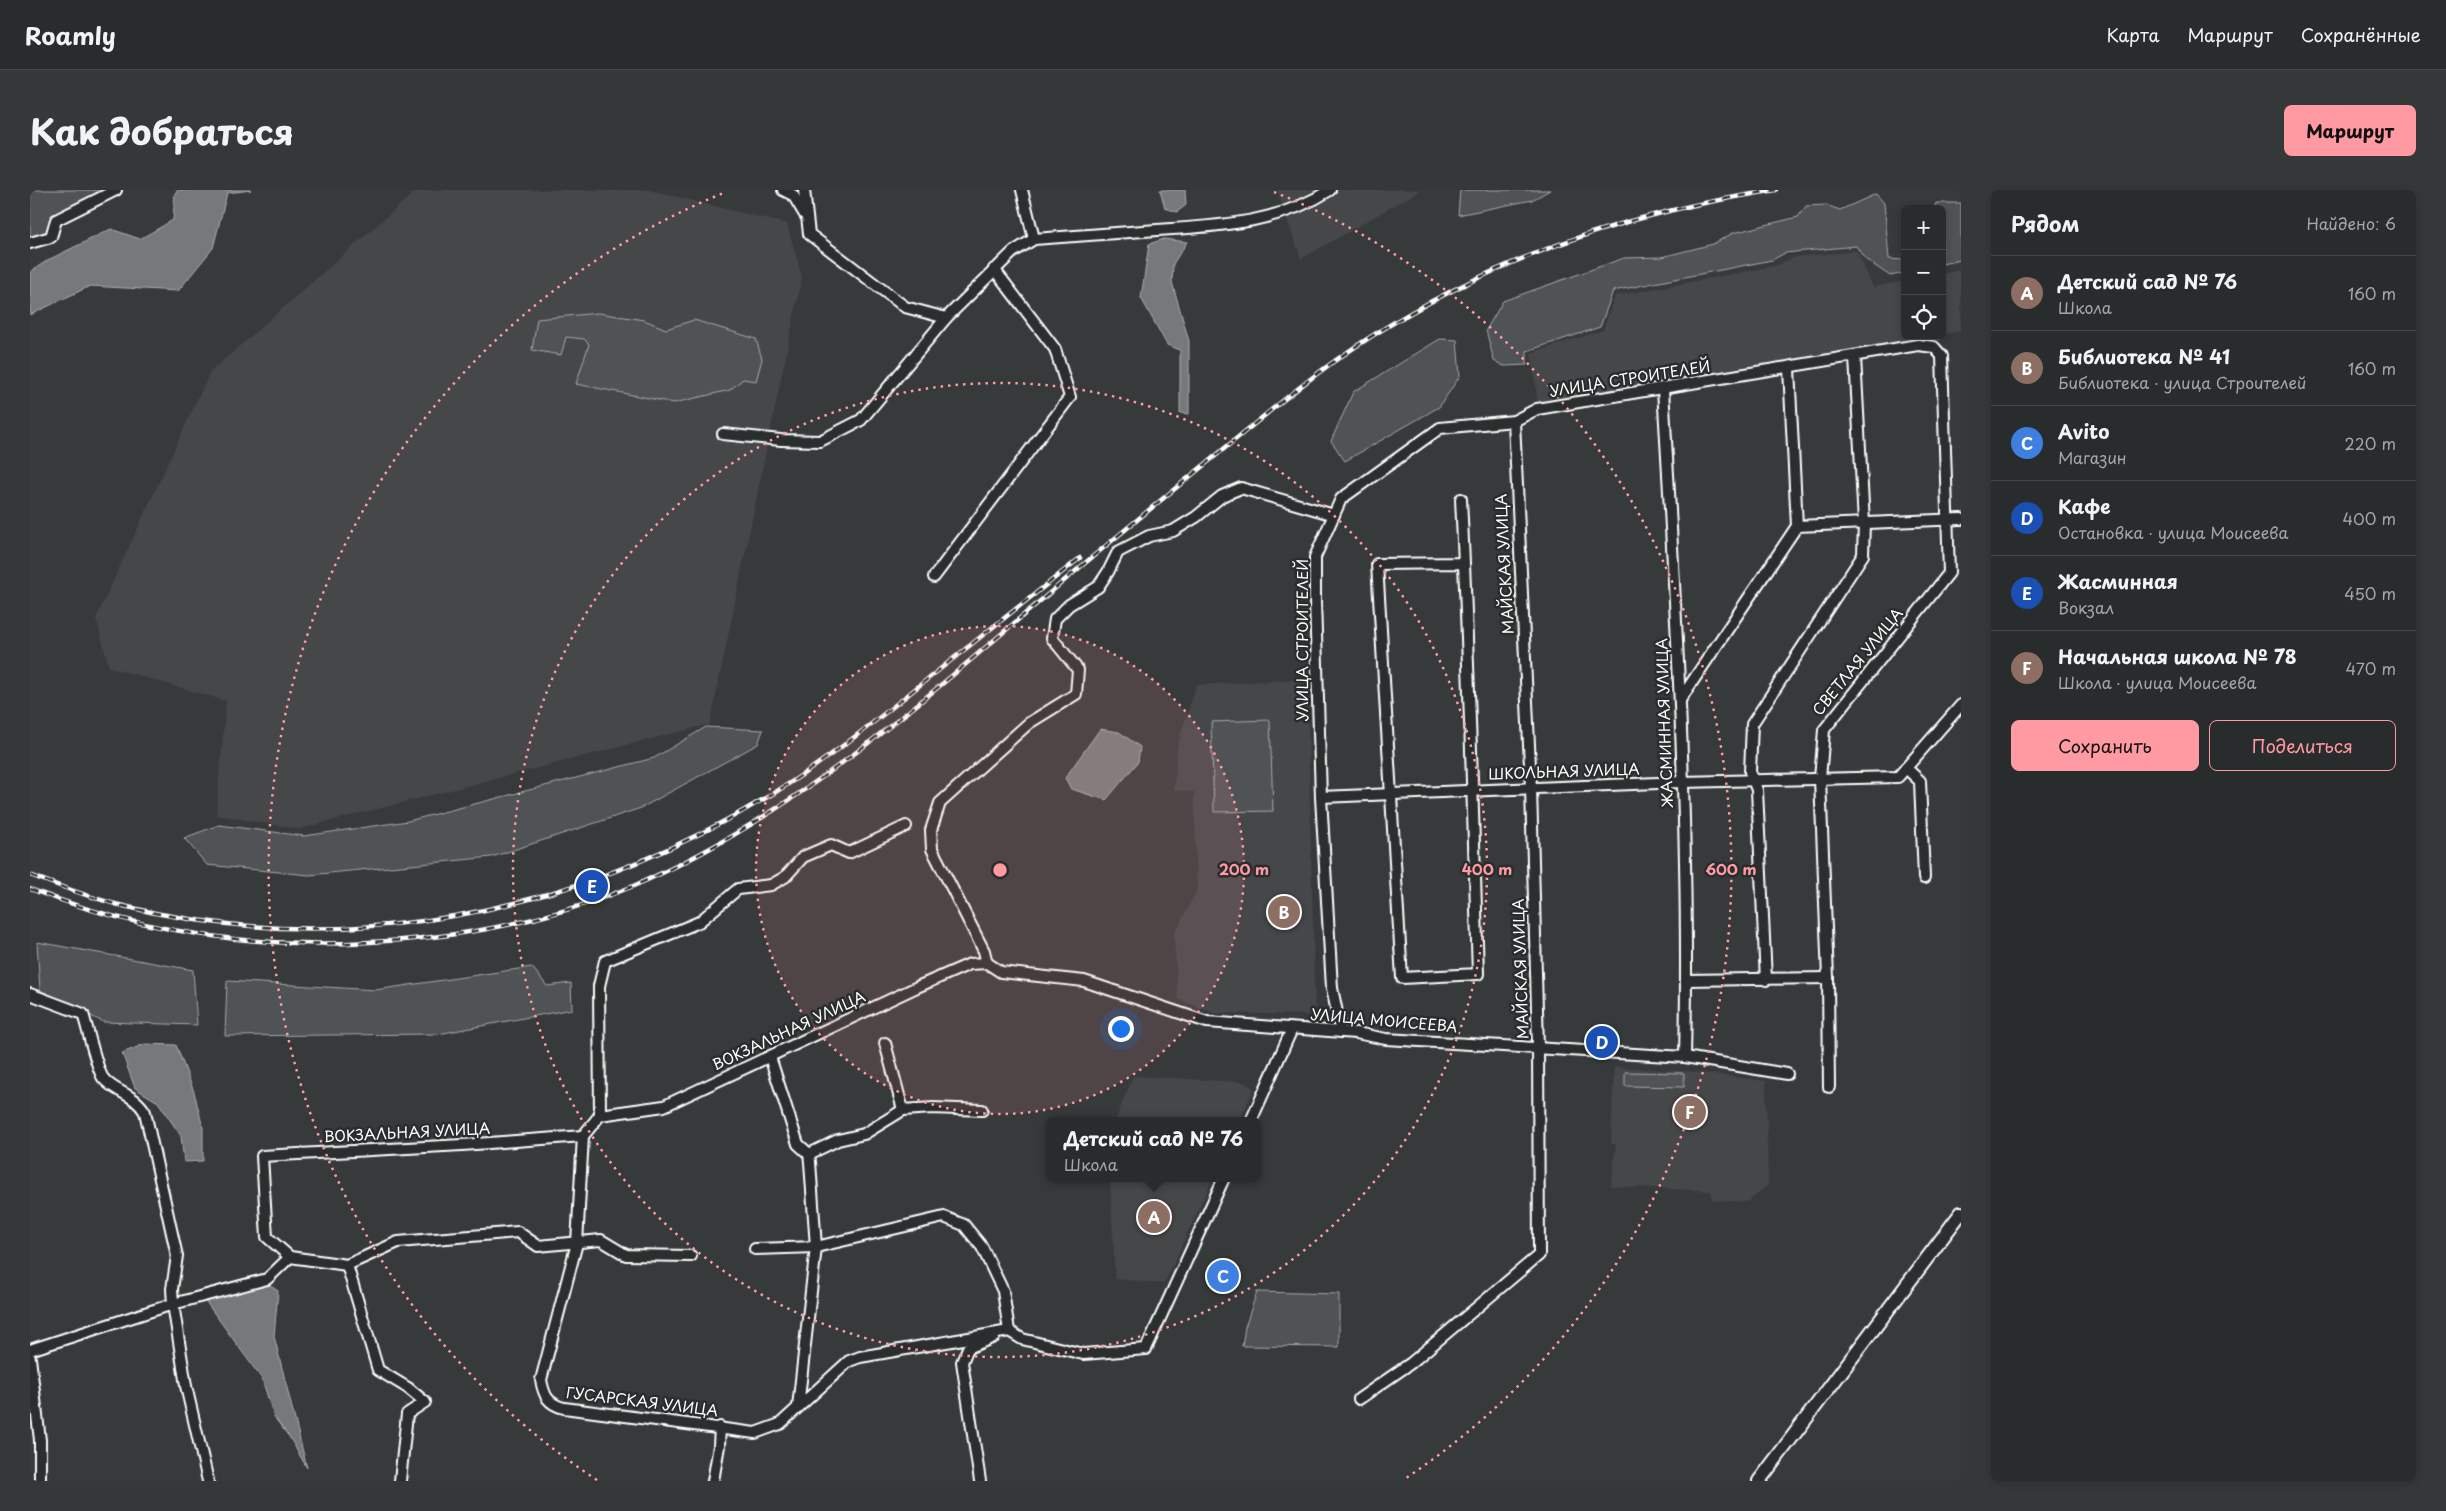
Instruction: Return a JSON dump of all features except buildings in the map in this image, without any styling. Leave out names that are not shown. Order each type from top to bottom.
[{"type":"main road","points":[[1759,1481],[1961,1213]]},
{"type":"street","points":[[30,243],[51,237],[56,220],[116,190]]},
{"type":"street","points":[[784,190],[793,195],[807,218]]},
{"type":"street","points":[[804,190],[809,234],[905,307],[946,318]]},
{"type":"street","points":[[1022,190],[1034,239]]},
{"type":"street","points":[[723,434],[780,440],[820,441],[861,420],[946,318],[994,269],[1013,252],[1034,239],[1224,225],[1257,220],[1280,215],[1330,190]]},
{"type":"street","points":[[934,577],[1070,397],[1055,349],[994,269]]},
{"type":"street","name":"УЛИЦА СТРОИТЕЛЕЙ","points":[[1341,1032],[1332,988],[1321,797],[1315,557],[1341,499],[1440,428],[1514,421],[1537,409],[1644,390],[1663,389],[1790,369],[1918,346]]},
{"type":"street","name":"СВЕТЛАЯ УЛИЦА","points":[[1829,1087],[1828,978],[1820,779],[1824,730],[1949,574],[1942,356],[1934,347],[1918,346]]},
{"type":"street","points":[[1766,980],[1757,790],[1750,772],[1752,724],[1863,554],[1864,523],[1855,357]]},
{"type":"street","points":[[1680,700],[1797,526],[1790,369]]},
{"type":"street","name":"ЖАСМИННАЯ УЛИЦА","points":[[1663,389],[1680,700],[1687,980],[1685,1057]]},
{"type":"street","name":"МАЙСКАЯ УЛИЦА","points":[[1359,1399],[1411,1363],[1539,1255],[1538,1047],[1531,788],[1514,421]]},
{"type":"street","points":[[987,963],[984,951],[932,849],[931,830],[940,803],[1029,723],[1076,694],[1078,670],[1052,638],[1055,619],[1069,605],[1098,587],[1118,552],[1149,536],[1173,531],[1196,517],[1222,496],[1241,488],[1334,516]]},
{"type":"street","points":[[1461,499],[1464,563],[1473,790],[1478,974],[1402,978],[1377,564],[1464,563]]},
{"type":"street","points":[[1797,526],[1961,518]]},
{"type":"street","points":[[1924,878],[1920,781],[1906,768],[1961,705]]},
{"type":"street","name":"ШКОЛЬНАЯ УЛИЦА","points":[[1321,797],[1682,782],[1898,777],[1906,768]]},
{"type":"street","points":[[578,1243],[583,1136],[600,1115],[599,986],[605,961],[699,922],[738,889],[771,885],[785,877],[802,857],[831,845],[849,853],[906,826]]},
{"type":"street","name":"УЛИЦА МОИСЕЕВА","points":[[987,963],[1001,972],[1084,981],[1206,1022],[1341,1032],[1386,1039],[1685,1057],[1787,1074]]},
{"type":"street","name":"ВОКЗАЛЬНАЯ УЛИЦА","points":[[600,1115],[664,1106],[918,987],[970,964],[987,963]]},
{"type":"street","points":[[1687,980],[1828,978]]},
{"type":"street","points":[[30,994],[83,1014],[103,1077],[122,1092],[138,1100],[145,1112],[177,1256],[172,1289],[173,1304],[186,1386],[208,1481]]},
{"type":"street","points":[[1253,1117],[1292,1029]]},
{"type":"street","points":[[885,1043],[903,1110]]},
{"type":"street","points":[[770,1057],[798,1144],[809,1154],[816,1247],[798,1407]]},
{"type":"street","points":[[809,1154],[838,1140],[864,1134],[903,1110],[933,1108],[982,1110]]},
{"type":"street","name":"ВОКЗАЛЬНАЯ УЛИЦА","points":[[290,1257],[266,1237],[262,1156],[583,1136]]},
{"type":"street","points":[[798,1407],[848,1361],[860,1356],[1009,1330],[1022,1339],[1083,1354],[1146,1349],[1222,1182]]},
{"type":"street","points":[[755,1249],[816,1247],[944,1217],[964,1224],[982,1247],[1002,1291],[1009,1330]]},
{"type":"street","points":[[30,1350],[173,1304],[267,1279],[290,1257],[346,1265],[398,1242],[518,1232],[538,1246],[601,1240],[626,1255],[691,1256]]},
{"type":"street","name":"ГУСАРСКАЯ УЛИЦА","points":[[578,1243],[541,1380],[544,1396],[554,1405],[755,1433],[780,1424],[798,1407]]},
{"type":"street","points":[[346,1265],[378,1370],[408,1388],[424,1402],[407,1414],[400,1481]]},
{"type":"street","points":[[980,1481],[962,1362],[968,1348],[1009,1330]]},
{"type":"street","points":[[30,1358],[40,1440],[40,1481]]},
{"type":"street","points":[[713,1481],[720,1427]]},
{"type":"shaded area","points":[[30,190],[102,190],[51,217],[47,232],[30,237]]},
{"type":"shaded area","points":[[178,190],[251,190],[227,193],[213,248],[178,291],[90,286],[30,315],[30,272],[48,260],[111,229],[140,239],[173,220],[175,193]]},
{"type":"shaded area","points":[[417,190],[649,190],[787,224],[802,277],[710,724],[299,829],[216,815],[226,701],[109,667],[96,618],[210,372]]},
{"type":"shaded area","points":[[1160,190],[1185,190],[1186,205],[1177,212],[1165,208]]},
{"type":"shaded area","points":[[1277,190],[1421,190],[1301,259]]},
{"type":"shaded area","points":[[1460,190],[1550,190],[1532,200],[1458,215]]},
{"type":"shaded area","points":[[1876,194],[1884,203],[1889,259],[1901,260],[1901,274],[1890,276],[1865,259],[1856,246],[1785,253],[1772,260],[1613,291],[1600,327],[1527,351],[1527,365],[1504,366],[1494,361],[1486,330],[1503,301],[1624,258],[1662,257],[1713,244],[1733,233],[1798,217],[1806,206],[1826,205],[1840,210]]},
{"type":"shaded area","points":[[1936,203],[1961,203],[1961,260],[1946,263],[1946,205],[1935,205]]},
{"type":"shaded area","points":[[1164,239],[1187,242],[1173,264],[1172,282],[1189,341],[1189,414],[1180,413],[1180,350],[1167,345],[1141,298],[1149,244]]},
{"type":"shaded area","points":[[1857,251],[1873,287],[1901,282],[1901,340],[1907,340],[1538,404],[1531,353],[1603,330],[1615,296],[1775,266],[1795,257]]},
{"type":"shaded area","points":[[1961,270],[1961,331],[1946,333],[1946,295],[1946,273]]},
{"type":"shaded area","points":[[598,313],[644,320],[666,329],[694,320],[756,339],[762,359],[756,381],[743,379],[730,390],[674,403],[576,384],[589,344],[584,339],[566,337],[561,355],[532,350],[537,319]]},
{"type":"shaded area","points":[[1440,339],[1457,340],[1460,376],[1439,407],[1345,461],[1331,441],[1353,392]]},
{"type":"shaded area","points":[[1307,679],[1315,1015],[1213,1013],[1178,999],[1174,935],[1197,890],[1194,792],[1174,790],[1177,747],[1196,685]]},
{"type":"shaded area","points":[[1270,720],[1273,811],[1214,812],[1211,722]]},
{"type":"shaded area","points":[[706,727],[763,730],[758,744],[641,808],[492,857],[309,875],[207,865],[184,838],[219,825],[304,836],[408,821],[654,758]]},
{"type":"shaded area","points":[[1100,729],[1119,732],[1140,747],[1138,762],[1106,800],[1071,789],[1065,778]]},
{"type":"shaded area","points":[[37,942],[193,970],[197,1025],[103,1022],[40,990]]},
{"type":"shaded area","points":[[532,967],[547,986],[571,983],[572,1009],[438,1034],[225,1036],[227,981],[375,990]]},
{"type":"shaded area","points":[[145,1044],[176,1045],[194,1092],[203,1128],[203,1161],[184,1162],[181,1136],[158,1102],[135,1088],[122,1053]]},
{"type":"shaded area","points":[[1614,1067],[1696,1072],[1766,1081],[1768,1185],[1748,1202],[1712,1200],[1711,1191],[1611,1186],[1616,1144],[1611,1144]]},
{"type":"shaded area","points":[[1625,1072],[1684,1073],[1684,1087],[1625,1086]]},
{"type":"shaded area","points":[[1133,1076],[1243,1082],[1254,1088],[1242,1117],[1117,1117]]},
{"type":"shaded area","points":[[1110,1182],[1211,1182],[1164,1284],[1115,1279]]},
{"type":"shaded area","points":[[270,1285],[278,1291],[274,1336],[307,1468],[290,1438],[274,1417],[262,1379],[206,1302],[228,1291]]},
{"type":"shaded area","points":[[1257,1292],[1339,1294],[1339,1347],[1242,1346],[1245,1327]]},
{"type":"railway","points":[[30,889],[71,904],[113,916],[197,934],[283,943],[327,943],[403,940],[503,926],[568,909],[631,887],[683,863],[733,835],[781,805],[874,739],[1291,394],[1336,360],[1374,335],[1413,312],[1495,270],[1581,236],[1682,208],[1776,190]]},
{"type":"railway","points":[[30,875],[119,905],[205,921],[290,928],[374,926],[457,915],[539,896],[619,869],[698,835],[774,793],[849,741],[1080,558]]},
{"type":"place","name":"Жасминная","points":[[592,886]]},
{"type":"place","name":"Библиотека № 41","points":[[1284,912]]},
{"type":"place","name":"Кафе","points":[[1602,1042]]},
{"type":"place","name":"Начальная школа № 78","points":[[1690,1112]]},
{"type":"place","name":"Детский сад № 76","points":[[1154,1217]]},
{"type":"place","name":"Avito","points":[[1223,1276]]}]
